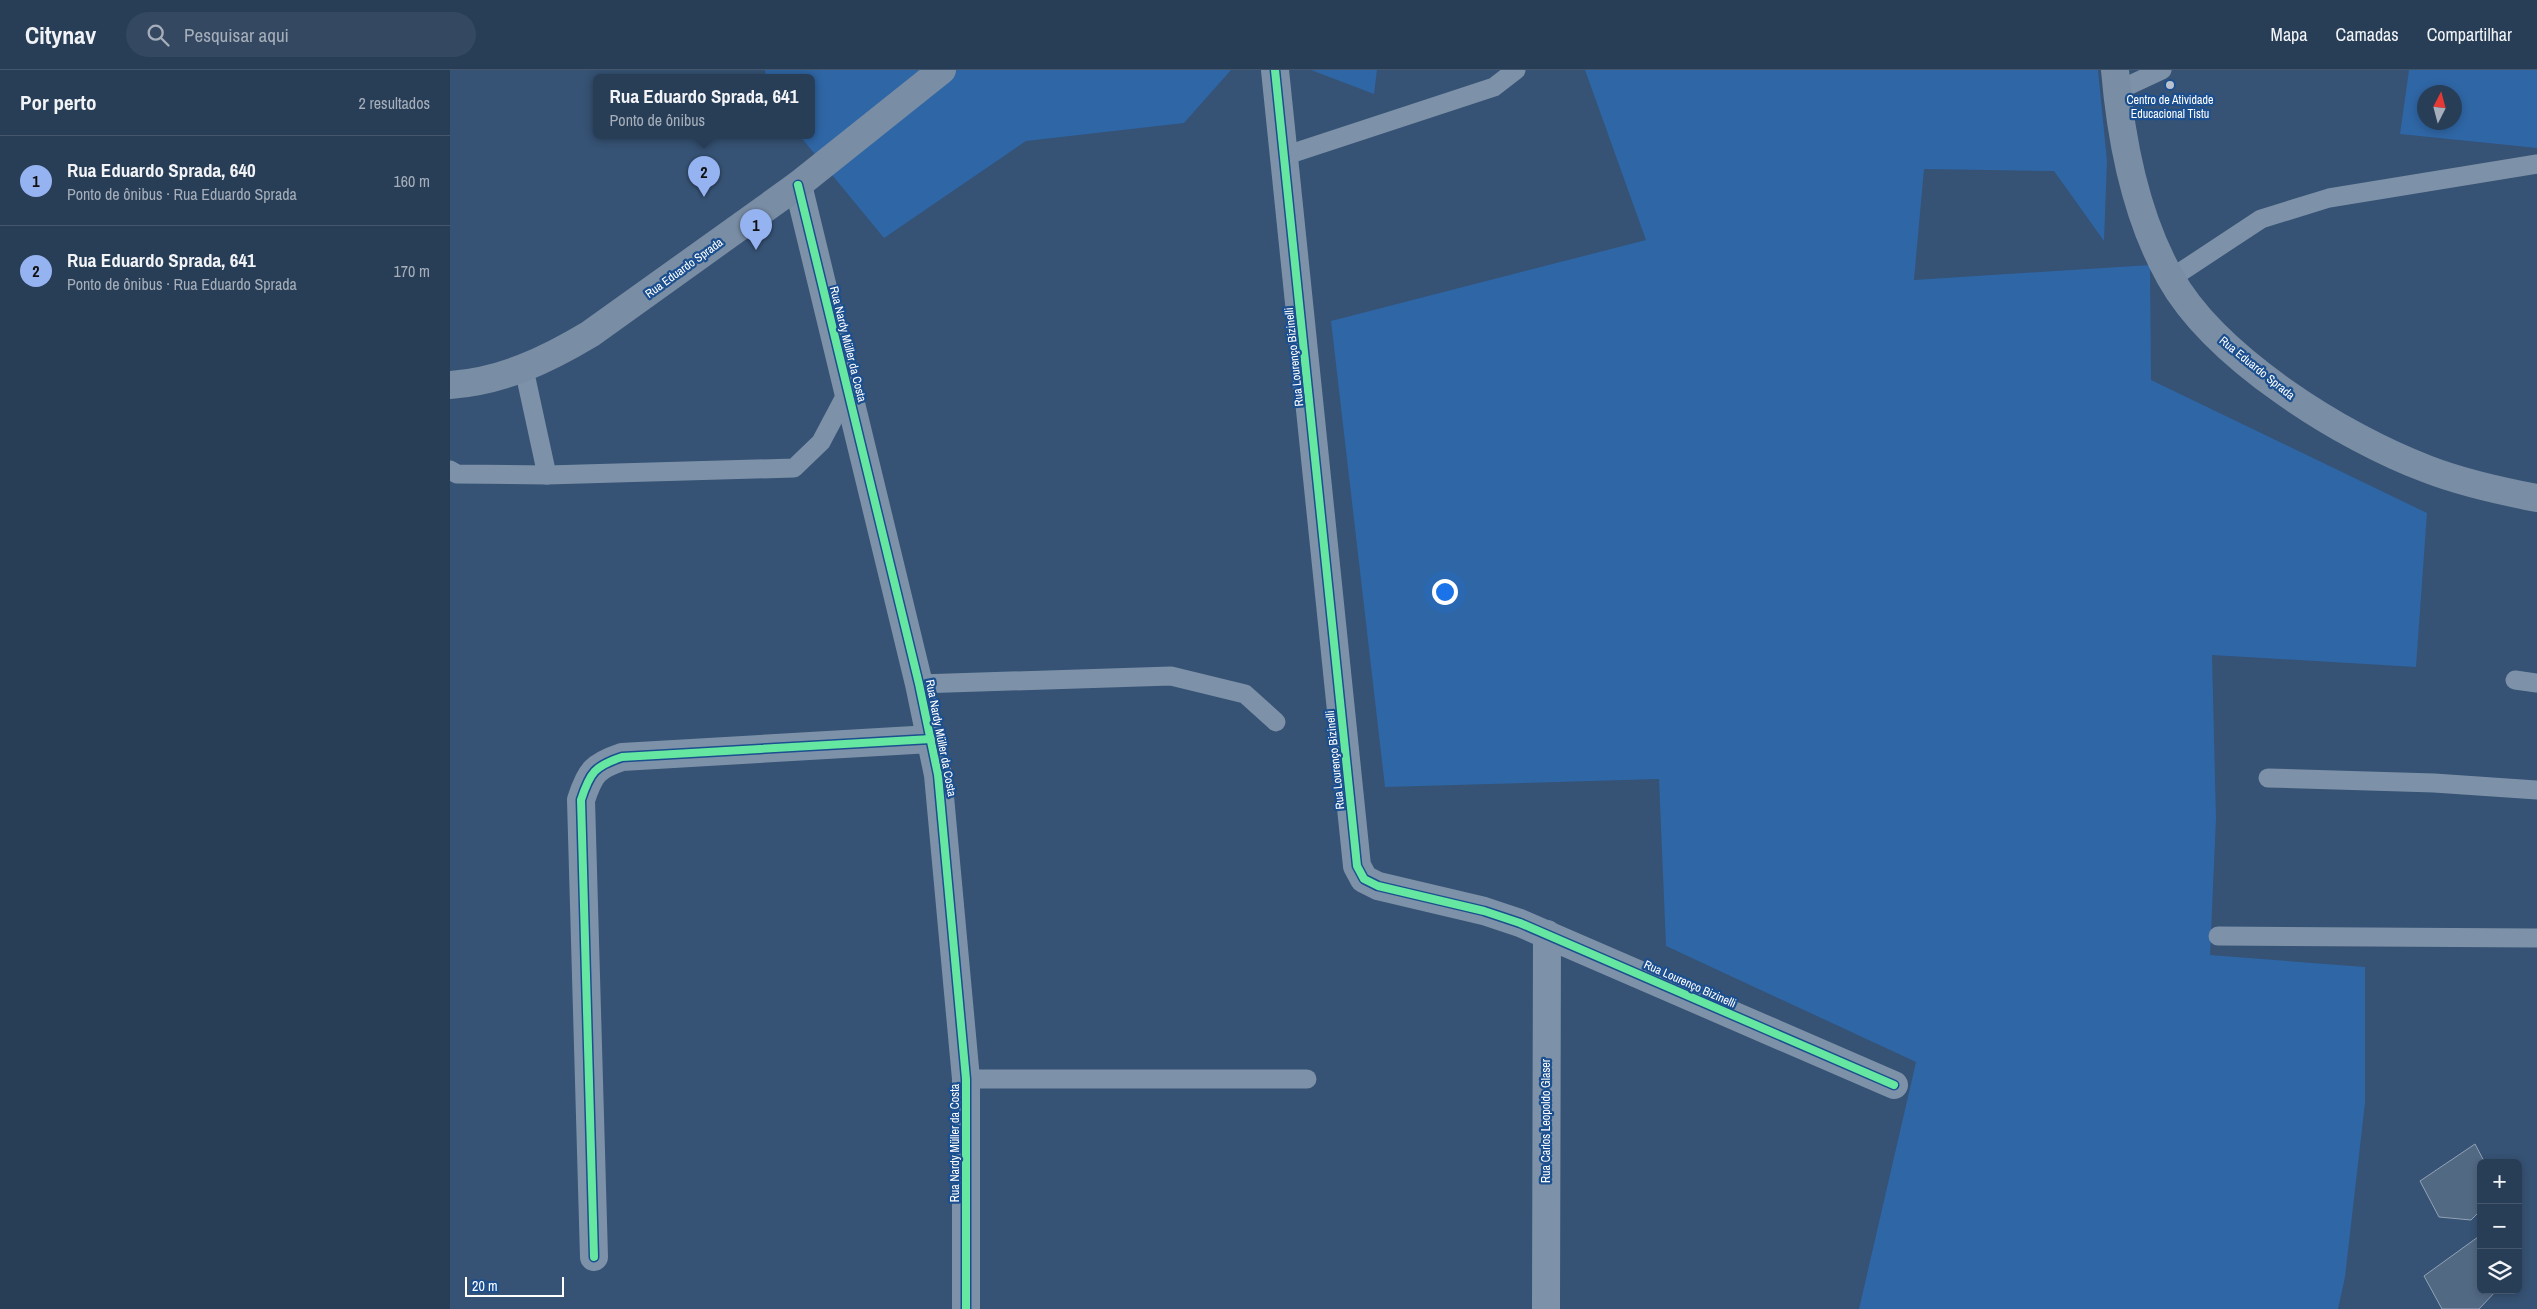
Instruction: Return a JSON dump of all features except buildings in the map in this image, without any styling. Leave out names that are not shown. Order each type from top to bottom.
[{"type":"main road","name":"Rua Eduardo Sprada","points":[[450,384],[493,379],[524,369],[558,354],[597,330],[798,185],[942,70]]},
{"type":"main road","name":"Rua Eduardo Sprada","points":[[2116,81],[2125,145],[2137,198],[2152,242],[2170,279],[2195,313],[2231,350],[2290,397],[2362,439],[2427,469],[2495,491],[2537,498]]},
{"type":"street","name":"Rua Lourenço Bizinelli","points":[[1275,70],[1357,866],[1364,879],[1378,886],[1484,911],[1547,934],[1894,1085]]},
{"type":"street","name":"Rua Nardy Müller da Costa","points":[[798,185],[919,684],[931,740],[944,824],[966,1079],[966,1309]]},
{"type":"street","points":[[594,1257],[581,800],[588,779],[601,764],[622,757],[931,740]]},
{"type":"street","name":"Rua Carlos Leopoldo Glaser","points":[[1546,1309],[1547,934]]},
{"type":"lane","points":[[1284,156],[1494,87],[1516,70]]},
{"type":"lane","points":[[2116,81],[2162,70]]},
{"type":"lane","points":[[2170,279],[2261,219],[2329,198],[2537,164]]},
{"type":"lane","points":[[524,369],[547,475]]},
{"type":"lane","points":[[450,470],[457,474],[547,475],[794,468],[821,442],[848,391]]},
{"type":"lane","points":[[919,684],[1171,676],[1245,694],[1276,722]]},
{"type":"lane","points":[[2515,680],[2537,683]]},
{"type":"lane","points":[[2268,778],[2434,783],[2537,790]]},
{"type":"lane","points":[[2218,936],[2537,938]]},
{"type":"lane","points":[[966,1079],[1307,1078]]},
{"type":"shaded area","points":[[765,70],[1231,70],[1184,123],[1026,141],[884,238],[802,139],[815,139],[815,74],[766,74]]},
{"type":"shaded area","points":[[1311,70],[1377,70],[1374,94]]},
{"type":"shaded area","points":[[1585,70],[2098,70],[2107,161],[2104,241],[2054,171],[1924,169],[1914,280],[2150,265],[2151,380],[2427,513],[2416,667],[2212,655],[2216,819],[2210,955],[2365,967],[2365,1103],[2345,1277],[2338,1309],[1859,1309],[1916,1062],[1666,946],[1659,779],[1385,787],[1331,321],[1646,240]]},
{"type":"shaded area","points":[[2409,70],[2537,70],[2537,148],[2400,134]]},
{"type":"cycle path","points":[[1275,70],[1357,866],[1364,879],[1378,886],[1484,911],[1520,923],[1894,1085]]},
{"type":"cycle path","points":[[798,185],[919,684],[938,775],[966,1079],[966,1309]]},
{"type":"cycle path","points":[[594,1257],[581,800],[591,776],[600,767],[622,757],[931,739]]},
{"type":"place","name":"Centro de Atividade Educacional Tistu","points":[[2170,85]]},
{"type":"place","name":"Rua Eduardo Sprada, 641","points":[[704,197]]},
{"type":"place","name":"Rua Eduardo Sprada, 640","points":[[756,250]]}]
